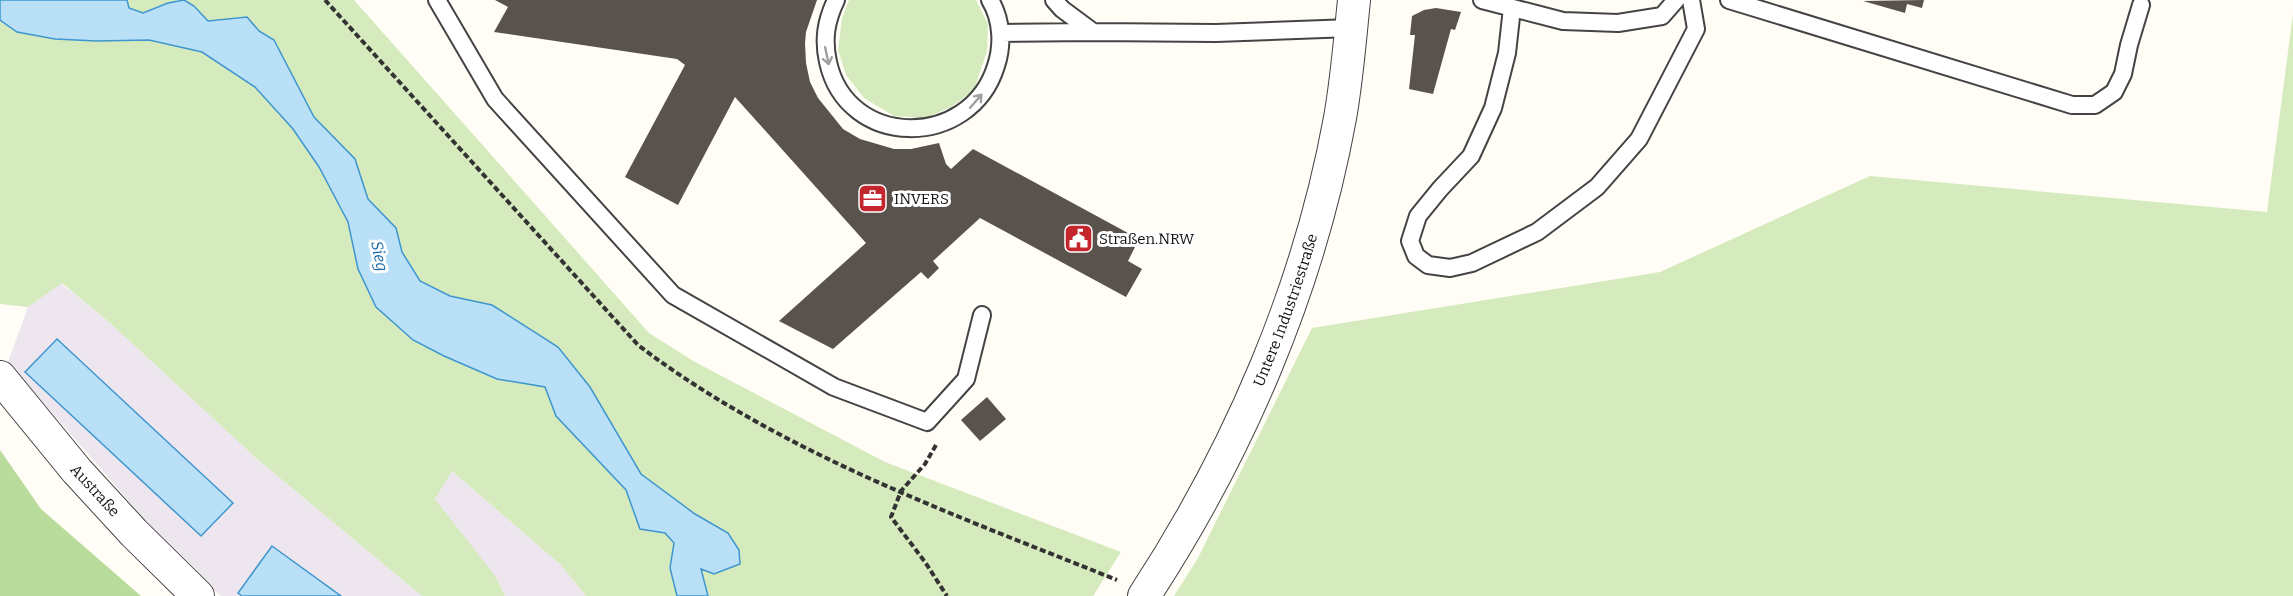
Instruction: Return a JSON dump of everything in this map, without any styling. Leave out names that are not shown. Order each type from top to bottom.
[{"type":"street","name":"Untere Industriestraße","points":[[1146,594],[1195,513],[1232,443],[1280,333],[1307,250],[1328,172],[1340,117],[1353,14]]},
{"type":"street","name":"Austraße","points":[[0,377],[77,471],[134,533],[198,596]]},
{"type":"lane","points":[[437,0],[495,99],[673,295],[683,301],[834,387],[927,422],[966,379],[982,315]]},
{"type":"lane","points":[[836,0],[828,16],[824,44],[831,75],[843,95],[858,111],[887,126],[916,130],[946,123],[973,106],[992,81],[1000,51],[1000,33],[990,0]]},
{"type":"lane","points":[[1054,0],[1062,9],[1093,32]]},
{"type":"lane","points":[[1482,0],[1563,21],[1618,23],[1662,16],[1676,0]]},
{"type":"lane","points":[[1512,8],[1508,53],[1493,108],[1472,156],[1418,216],[1410,241],[1416,256],[1428,266],[1450,268],[1472,263],[1537,232],[1597,187],[1639,139],[1696,29],[1690,0]]},
{"type":"lane","points":[[1729,0],[2072,105],[2095,105],[2114,92],[2123,74],[2141,5]]},
{"type":"lane","points":[[1000,33],[1216,33],[1353,14]]},
{"type":"path","points":[[325,0],[638,345],[675,374],[831,461],[1146,594]]},
{"type":"path","points":[[925,464],[901,491],[891,517],[947,596]]},
{"type":"shaded area","points":[[61,283],[110,323],[257,459],[422,596],[221,596],[180,560],[8,362],[28,307]]},
{"type":"shaded area","points":[[452,471],[561,565],[586,596],[505,596],[496,577],[434,499]]},
{"type":"green space","points":[[127,0],[179,0],[142,13],[129,8]]},
{"type":"green space","points":[[184,0],[354,0],[649,333],[695,362],[885,462],[1121,552],[1093,596],[708,596],[700,568],[728,533],[695,514],[641,474],[590,387],[492,305],[450,296],[420,281],[402,252],[396,228],[368,199],[355,159],[314,117],[274,40],[259,31],[247,17],[208,21],[194,6]]},
{"type":"green space","points":[[849,0],[976,0],[988,24],[987,51],[974,90],[951,107],[925,118],[894,116],[864,98],[846,75],[838,50],[842,18]]},
{"type":"green space","points":[[2293,14],[2293,596],[1174,596],[1198,558],[1312,328],[1660,272],[1870,176],[2267,212]]},
{"type":"green space","points":[[0,20],[17,32],[55,39],[149,40],[202,52],[255,87],[293,129],[319,167],[348,222],[358,269],[497,379],[545,387],[556,416],[626,490],[640,529],[665,533],[674,543],[670,568],[677,596],[586,596],[561,565],[452,471],[435,499],[496,577],[505,596],[422,596],[257,459],[110,323],[62,283],[28,307],[0,304]]},
{"type":"green space","points":[[0,450],[41,509],[141,596],[0,596]]},
{"type":"water","name":"Sieg","points":[[0,0],[127,0],[129,8],[143,13],[168,3],[184,0],[194,6],[208,21],[247,17],[259,31],[274,40],[314,117],[355,159],[368,199],[396,228],[402,252],[420,281],[450,296],[492,305],[558,347],[590,387],[641,474],[695,514],[728,533],[739,550],[740,564],[714,574],[701,569],[708,596],[677,596],[670,568],[674,543],[665,533],[640,529],[626,490],[556,416],[545,387],[497,379],[444,356],[413,340],[376,307],[358,269],[348,222],[319,167],[293,129],[255,87],[202,52],[149,40],[55,39],[17,32],[0,20]]},
{"type":"water","points":[[57,339],[233,503],[201,536],[25,372]]},
{"type":"water","points":[[272,546],[341,596],[242,596],[238,593]]},
{"type":"building","points":[[495,0],[817,0],[806,32],[806,63],[810,82],[818,98],[843,129],[860,139],[894,149],[911,149],[939,143],[946,164],[951,169],[973,149],[1139,239],[1128,261],[1142,269],[1126,297],[980,218],[933,261],[939,268],[928,279],[921,272],[833,349],[779,321],[866,243],[735,97],[678,205],[625,177],[685,65],[677,59],[494,32],[508,7]]},
{"type":"building","points":[[1924,0],[1922,8],[1907,4],[1905,13],[1863,1]]},
{"type":"building","points":[[1436,8],[1461,12],[1455,30],[1451,29],[1433,94],[1409,89],[1415,35],[1410,35],[1412,16],[1424,10]]},
{"type":"building","points":[[987,397],[1006,419],[980,441],[961,420]]},
{"type":"place","name":"INVERS","points":[[873,199]]},
{"type":"place","name":"Straßen.NRW","points":[[1078,239]]}]
